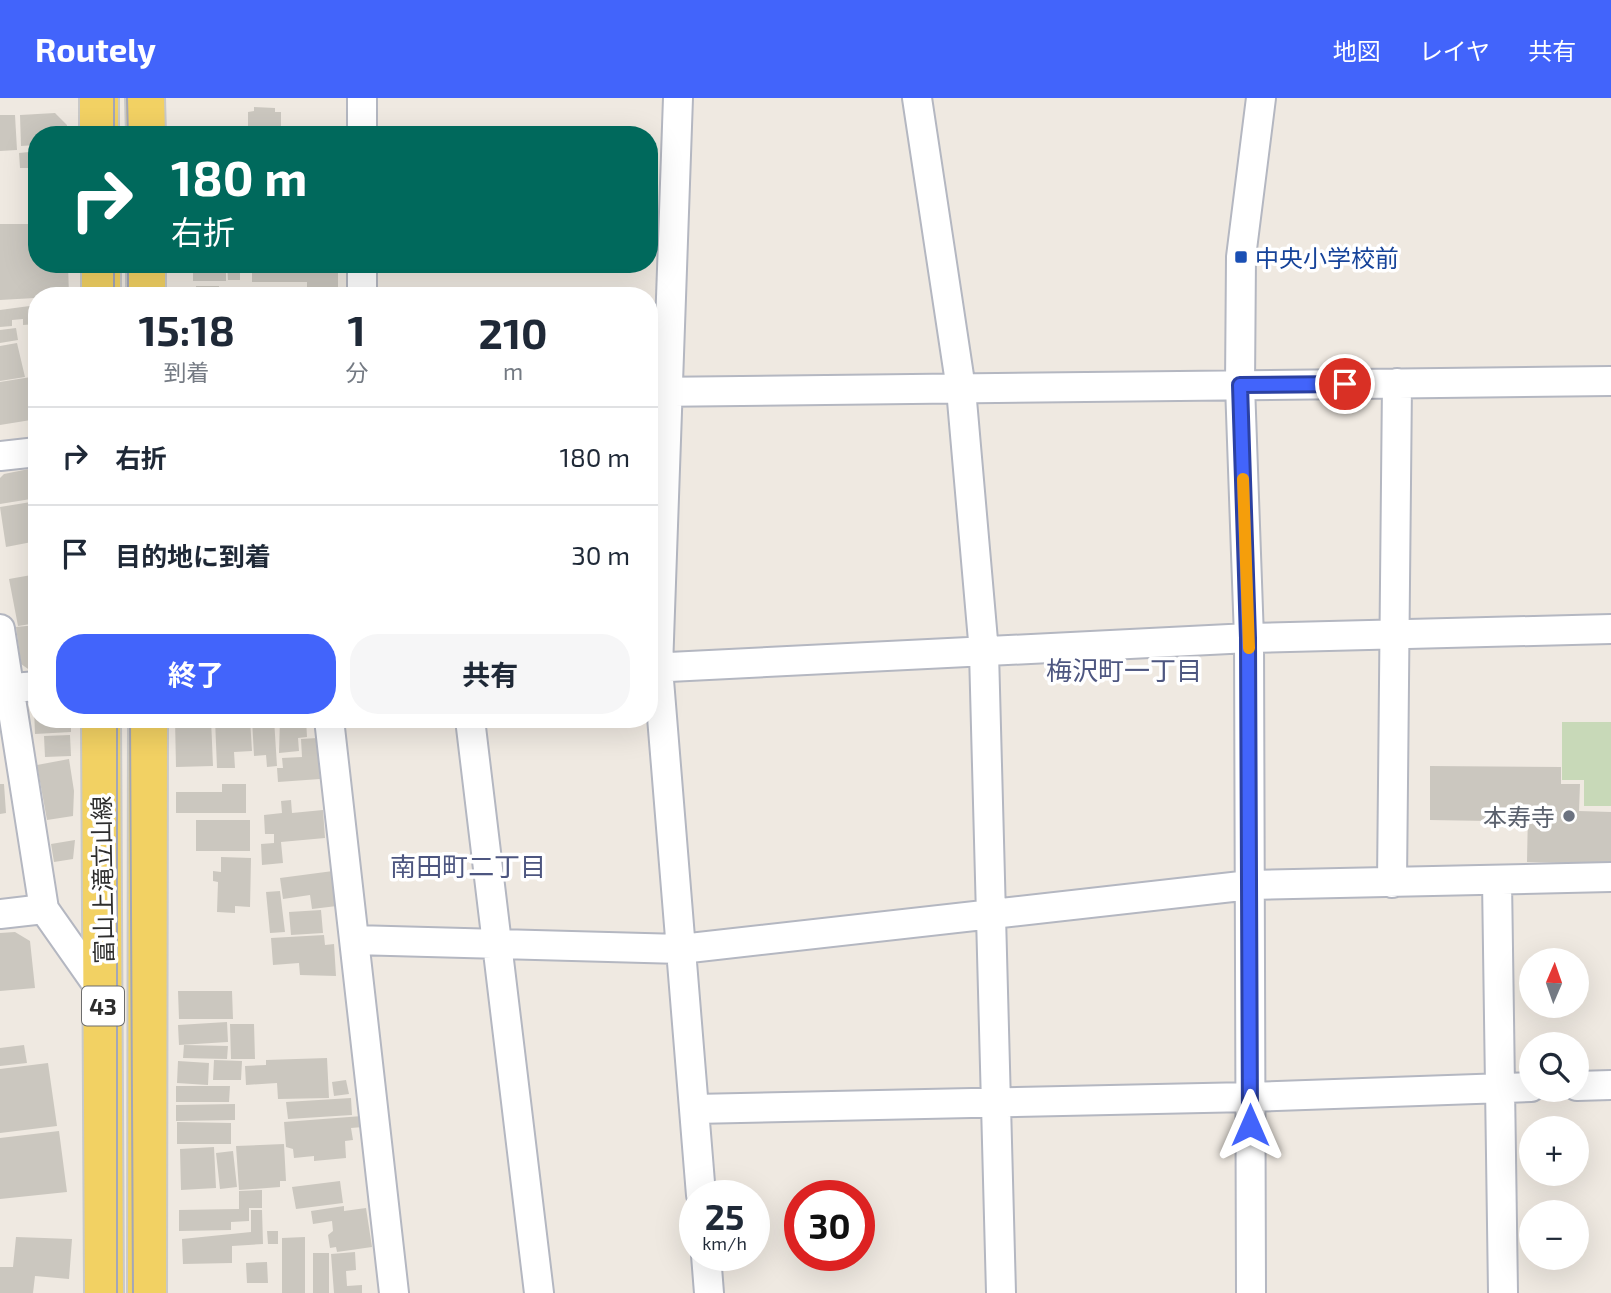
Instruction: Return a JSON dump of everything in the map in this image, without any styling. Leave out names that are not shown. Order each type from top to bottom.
[{"type":"main road","points":[[99,98],[99,126]]},
{"type":"main road","points":[[145,98],[146,126]]},
{"type":"main road","name":"富山上滝立山線","points":[[101,728],[104,1293]]},
{"type":"main road","name":"富山上滝立山線","points":[[147,1293],[148,728]]},
{"type":"street","points":[[362,98],[362,126]]},
{"type":"street","points":[[658,447],[659,392],[678,98]]},
{"type":"street","points":[[917,98],[961,389],[984,652],[1001,1293]]},
{"type":"street","points":[[1251,1293],[1248,638],[1240,385],[1241,257],[1261,98]]},
{"type":"street","points":[[659,392],[1611,381]]},
{"type":"street","points":[[1392,883],[1398,383]]},
{"type":"street","points":[[0,456],[28,453]]},
{"type":"street","points":[[0,629],[16,688],[44,909],[103,993]]},
{"type":"street","points":[[658,668],[1248,638],[1611,629]]},
{"type":"street","points":[[658,710],[700,1180]]},
{"type":"street","points":[[330,728],[394,1293]]},
{"type":"street","points":[[471,728],[539,1293]]},
{"type":"street","points":[[354,940],[681,949],[1250,886],[1611,877]]},
{"type":"street","points":[[1497,880],[1503,1293]]},
{"type":"street","points":[[0,914],[44,909]]},
{"type":"street","points":[[1589,1086],[1611,1085]]},
{"type":"street","points":[[694,1109],[1250,1097],[1519,1087]]},
{"type":"street","points":[[707,1271],[709,1293]]},
{"type":"green space","points":[[1562,722],[1611,722],[1611,806],[1584,806],[1584,780],[1562,780]]},
{"type":"building","points":[[254,107],[275,108],[275,112],[281,112],[281,126],[248,126],[248,112],[254,111]]},
{"type":"building","points":[[55,113],[67,126],[28,126],[28,146],[21,146],[20,115]]},
{"type":"building","points":[[0,115],[15,115],[17,150],[0,151]]},
{"type":"building","points":[[28,152],[28,168],[20,168],[19,153]]},
{"type":"building","points":[[0,224],[28,224],[28,273],[68,273],[69,287],[28,287],[28,298],[0,300]]},
{"type":"building","points":[[193,273],[226,273],[226,281],[193,281]]},
{"type":"building","points":[[228,273],[240,273],[240,280],[228,280]]},
{"type":"building","points":[[252,273],[338,273],[338,287],[307,287],[307,282],[252,282]]},
{"type":"building","points":[[28,306],[28,325],[23,325],[23,319],[12,320],[12,326],[0,327],[0,310]]},
{"type":"building","points":[[16,328],[18,340],[0,343],[0,330]]},
{"type":"building","points":[[17,343],[25,377],[0,381],[0,346]]},
{"type":"building","points":[[28,377],[28,420],[0,425],[0,382]]},
{"type":"building","points":[[28,469],[28,499],[0,504],[0,478],[4,474]]},
{"type":"building","points":[[28,502],[28,543],[6,547],[0,507]]},
{"type":"building","points":[[28,576],[28,624],[18,626],[9,579]]},
{"type":"building","points":[[28,626],[28,669],[21,664],[16,627]]},
{"type":"building","points":[[35,728],[71,728],[71,732],[35,734]]},
{"type":"building","points":[[175,728],[211,728],[213,766],[176,767]]},
{"type":"building","points":[[215,728],[251,728],[252,751],[234,752],[235,768],[217,768]]},
{"type":"building","points":[[252,728],[275,728],[277,766],[267,767],[266,755],[254,756]]},
{"type":"building","points":[[280,728],[306,728],[307,737],[298,738],[299,751],[279,753]]},
{"type":"building","points":[[70,735],[71,756],[45,757],[44,736]]},
{"type":"building","points":[[317,738],[320,779],[278,782],[277,768],[283,768],[282,758],[302,757],[301,739]]},
{"type":"building","points":[[69,759],[74,791],[73,816],[47,820],[37,765]]},
{"type":"building","name":"本寿寺","points":[[1430,766],[1561,767],[1561,784],[1580,784],[1579,811],[1611,812],[1611,864],[1527,862],[1528,811],[1490,811],[1490,821],[1430,820]]},
{"type":"building","points":[[0,784],[4,784],[6,813],[0,814]]},
{"type":"building","points":[[222,784],[246,784],[246,813],[176,813],[176,792],[222,792]]},
{"type":"building","points":[[291,800],[292,813],[323,810],[325,838],[281,842],[283,863],[262,865],[261,844],[274,843],[274,834],[265,834],[264,815],[282,813],[281,801]]},
{"type":"building","points":[[196,820],[250,820],[250,851],[196,851]]},
{"type":"building","points":[[75,840],[73,859],[54,862],[51,844]]},
{"type":"building","points":[[221,857],[251,858],[250,907],[235,906],[235,913],[217,912],[218,882],[213,881],[213,871],[221,872]]},
{"type":"building","points":[[333,871],[337,906],[312,909],[310,895],[283,899],[280,878]]},
{"type":"building","points":[[280,891],[285,932],[270,933],[266,892]]},
{"type":"building","points":[[321,910],[323,933],[291,935],[289,912]]},
{"type":"building","points":[[15,932],[30,941],[35,988],[0,991],[0,933]]},
{"type":"building","points":[[324,935],[325,945],[334,944],[336,976],[300,975],[299,963],[273,965],[271,938]]},
{"type":"building","points":[[178,991],[232,991],[233,1019],[179,1019]]},
{"type":"building","points":[[227,1022],[228,1042],[179,1045],[178,1025]]},
{"type":"building","points":[[230,1024],[254,1024],[255,1059],[231,1059]]},
{"type":"building","points":[[24,1045],[27,1063],[0,1066],[0,1048]]},
{"type":"building","points":[[184,1045],[228,1046],[227,1059],[183,1058]]},
{"type":"building","points":[[327,1058],[329,1098],[278,1099],[277,1083],[246,1085],[245,1066],[266,1065],[266,1060]]},
{"type":"building","points":[[214,1060],[242,1061],[241,1080],[213,1080]]},
{"type":"building","points":[[178,1061],[209,1063],[208,1085],[177,1083]]},
{"type":"building","points":[[48,1063],[57,1126],[0,1133],[0,1069]]},
{"type":"building","points":[[346,1080],[349,1094],[334,1096],[332,1082]]},
{"type":"building","points":[[176,1086],[230,1086],[229,1102],[176,1102]]},
{"type":"building","points":[[351,1098],[352,1115],[288,1119],[286,1102]]},
{"type":"building","points":[[235,1104],[235,1120],[176,1121],[176,1105]]},
{"type":"building","points":[[362,1116],[363,1127],[351,1128],[353,1140],[345,1141],[346,1158],[314,1161],[314,1156],[294,1158],[293,1149],[286,1147],[284,1122]]},
{"type":"building","points":[[177,1122],[231,1123],[231,1144],[177,1144]]},
{"type":"building","points":[[59,1131],[67,1192],[0,1199],[0,1138]]},
{"type":"building","points":[[284,1144],[286,1181],[280,1181],[280,1187],[239,1190],[236,1146]]},
{"type":"building","points":[[214,1147],[216,1188],[181,1190],[180,1149]]},
{"type":"building","points":[[233,1151],[237,1187],[220,1189],[216,1153]]},
{"type":"building","points":[[340,1181],[343,1203],[296,1209],[292,1187]]},
{"type":"building","points":[[262,1190],[262,1208],[249,1208],[249,1221],[231,1222],[231,1230],[179,1231],[179,1210],[239,1209],[239,1191]]},
{"type":"building","points":[[344,1206],[344,1211],[366,1208],[372,1247],[337,1252],[336,1247],[330,1248],[328,1235],[333,1231],[332,1221],[313,1224],[311,1211]]},
{"type":"building","points":[[251,1210],[262,1210],[263,1244],[232,1246],[232,1263],[183,1264],[182,1239],[251,1232]]},
{"type":"building","points":[[267,1231],[278,1231],[278,1244],[268,1244]]},
{"type":"building","points":[[16,1237],[72,1239],[69,1279],[35,1276],[33,1293],[0,1293],[0,1267],[13,1267]]},
{"type":"building","points":[[305,1237],[305,1293],[282,1293],[282,1238]]},
{"type":"building","points":[[355,1252],[356,1270],[346,1271],[347,1286],[362,1285],[362,1293],[334,1293],[331,1254]]},
{"type":"building","points":[[313,1253],[329,1253],[329,1293],[313,1293]]},
{"type":"building","points":[[267,1262],[268,1283],[247,1283],[246,1263]]},
{"type":"tram line","points":[[114,98],[114,126]]},
{"type":"tram line","points":[[127,98],[128,126]]},
{"type":"tram line","points":[[114,273],[114,287]]},
{"type":"tram line","points":[[128,273],[128,287]]},
{"type":"tram line","points":[[117,728],[117,1293]]},
{"type":"tram line","points":[[130,728],[133,1293]]},
{"type":"slow traffic","points":[[1243,479],[1249,648]]},
{"type":"place","name":"中央小学校前","points":[[1241,257]]},
{"type":"place","name":"本寿寺","points":[[1569,816]]},
{"type":"district","name":"梅沢町一丁目","points":[[1124,669]]},
{"type":"district","name":"南田町二丁目","points":[[468,865]]},
{"type":"route","points":[[1250,1125],[1248,638],[1240,385],[1345,384]]}]
